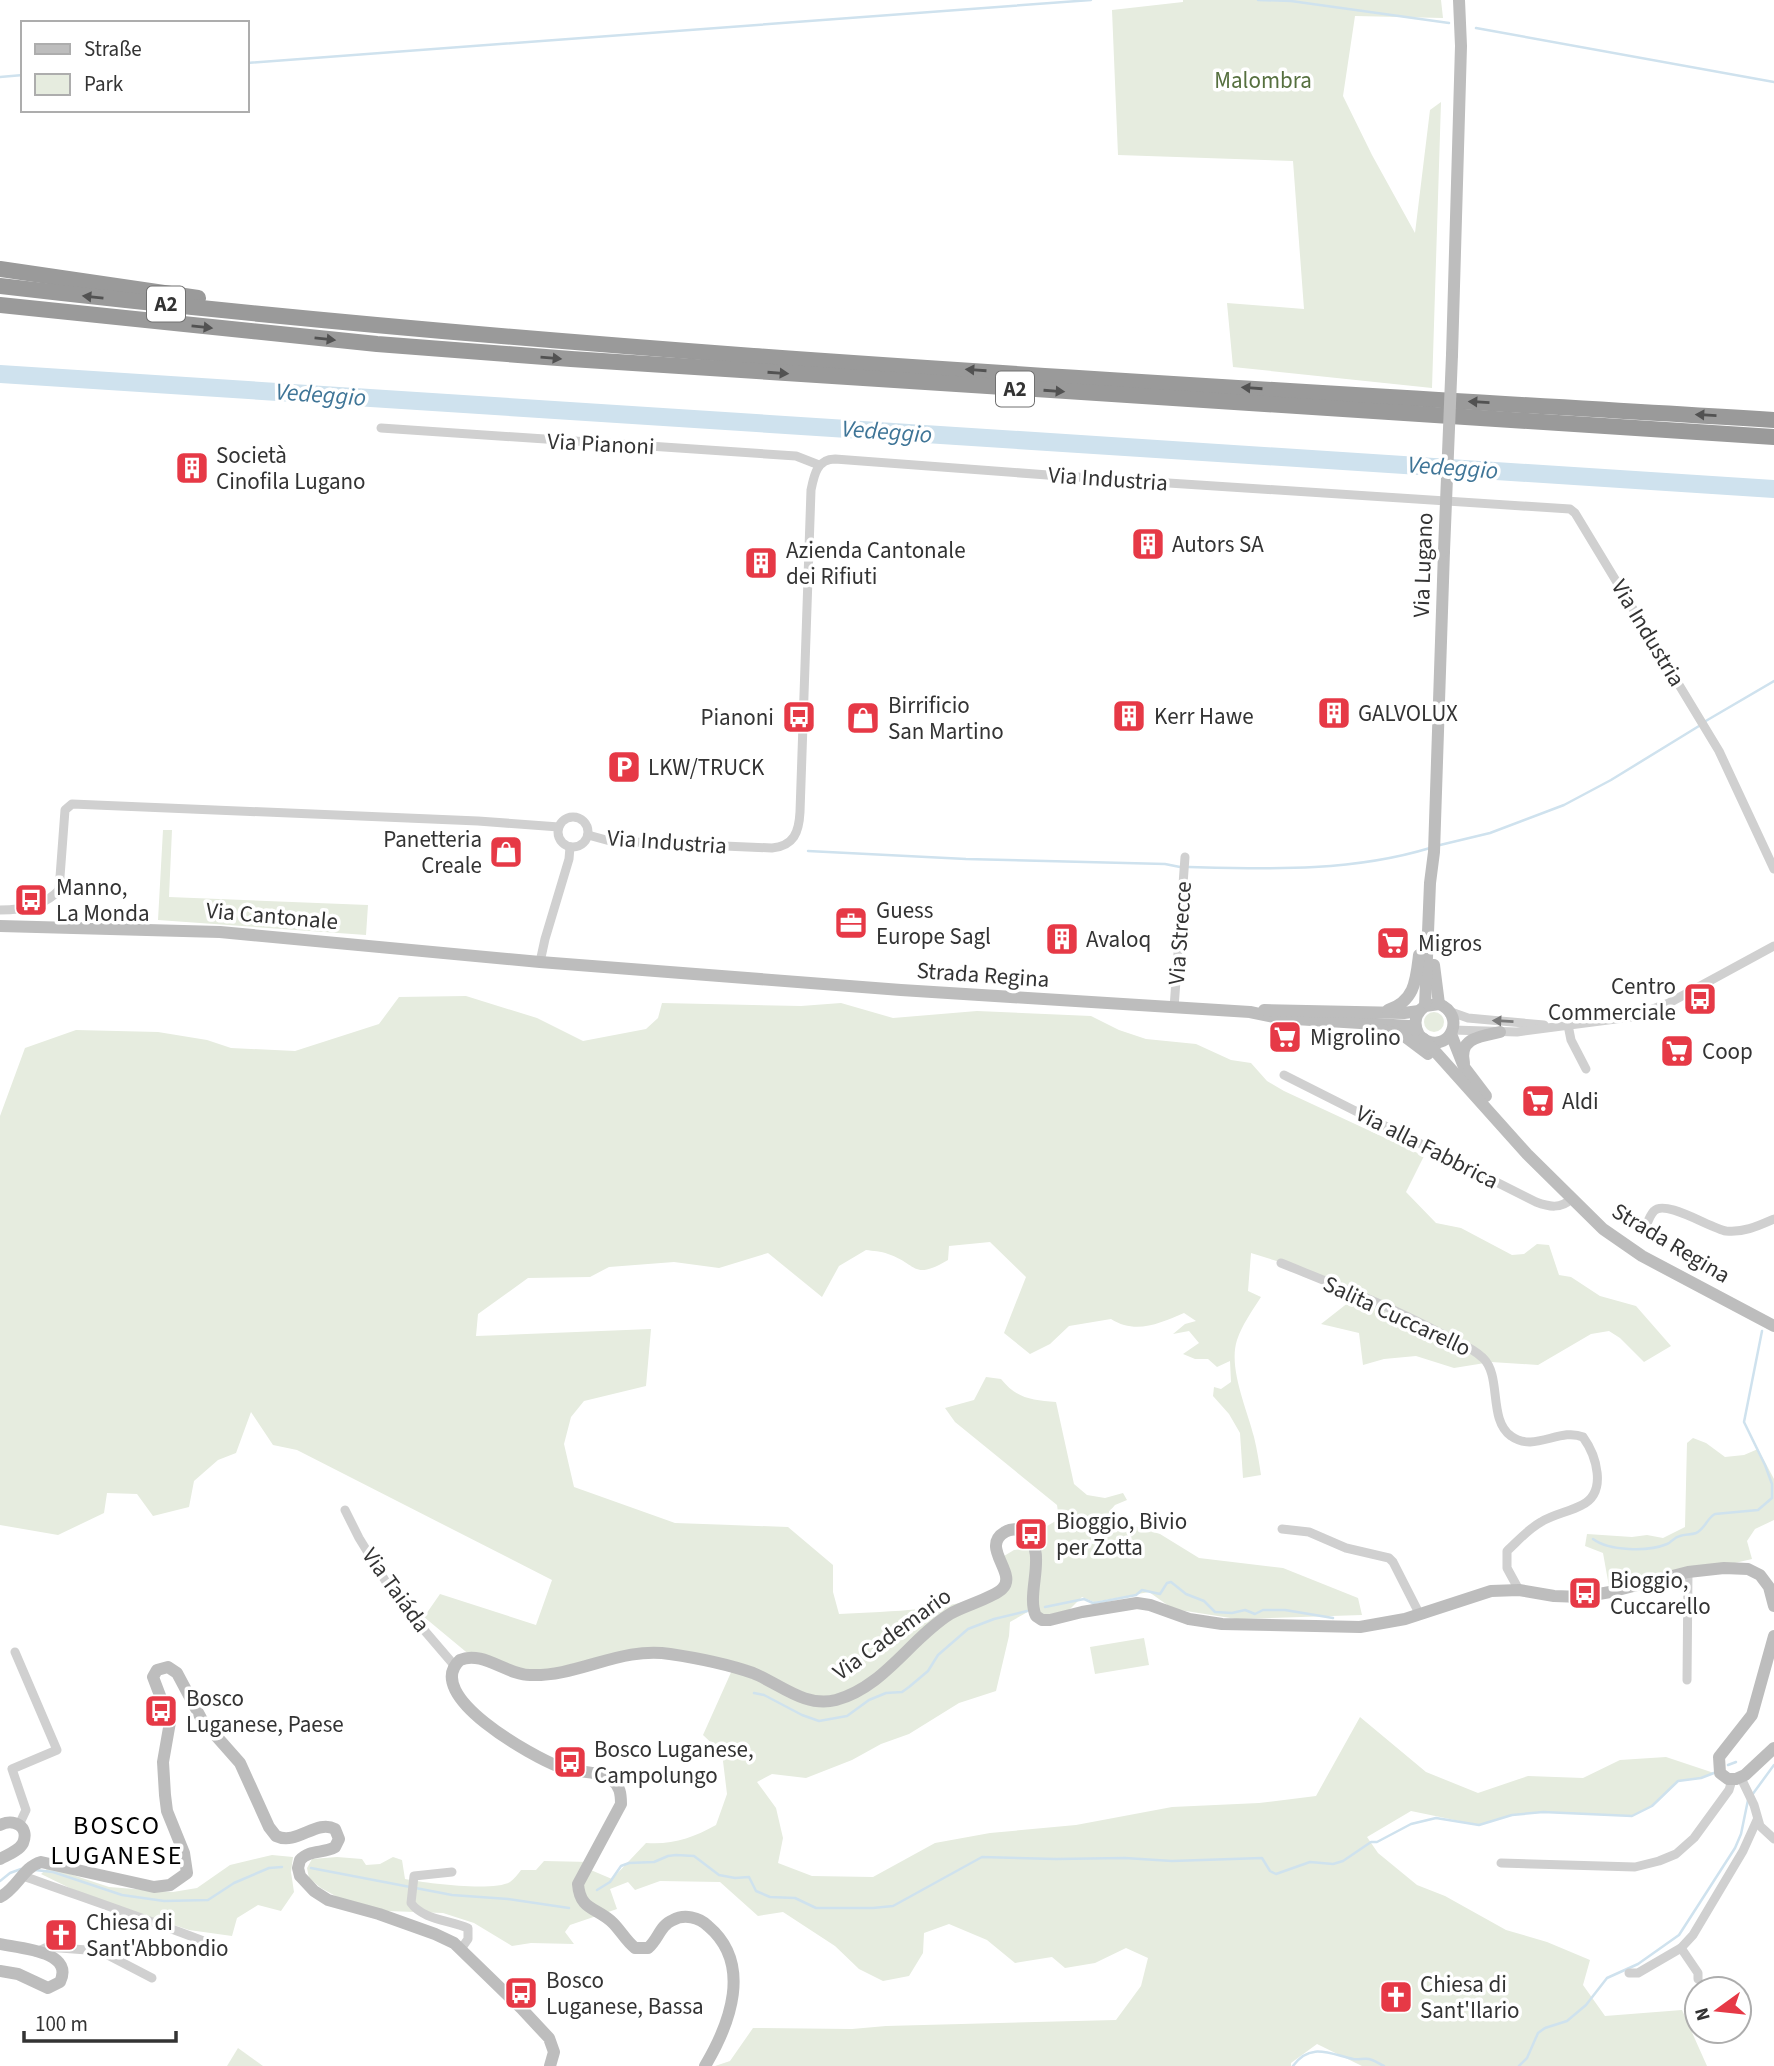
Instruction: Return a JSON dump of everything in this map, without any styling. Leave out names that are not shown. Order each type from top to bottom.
[{"type":"highway","name":"A2","points":[[0,269],[264,307],[331,321]]},
{"type":"highway","name":"A2","points":[[0,286],[574,344],[1774,420]]},
{"type":"highway","name":"A2","points":[[0,305],[351,341],[570,359],[1774,437]]},
{"type":"main road","name":"Via Lugano","points":[[1422,1008],[1434,847],[1452,355],[1461,46],[1459,0]]},
{"type":"main road","points":[[1422,1008],[1415,1023],[1422,1037],[1429,1042],[1441,1041],[1452,1032],[1454,1024],[1451,1012],[1439,1004],[1434,977],[1434,847]]},
{"type":"main road","points":[[1375,1013],[1402,1004],[1414,989],[1424,900],[1430,886]]},
{"type":"main road","name":"Via Cantonale","points":[[0,926],[220,932],[540,962]]},
{"type":"main road","name":"Strada Regina","points":[[540,962],[888,989],[1250,1012],[1279,1018],[1412,1028],[1527,1154],[1603,1228],[1642,1256],[1774,1326]]},
{"type":"main road","points":[[1250,1012],[1280,1009],[1411,1013],[1439,1004]]},
{"type":"main road","points":[[1321,1020],[1387,1031],[1410,1040],[1438,1064],[1502,1135],[1527,1154]]},
{"type":"main road","name":"Strada Regina","points":[[1452,1032],[1456,1052],[1468,1073],[1557,1183]]},
{"type":"main road","points":[[1468,1073],[1462,1056],[1466,1044],[1476,1037],[1500,1032]]},
{"type":"main road","name":"Via Cademario","points":[[454,1665],[471,1656],[510,1671],[533,1675],[563,1671],[628,1654],[670,1654],[750,1672],[811,1700],[836,1700],[897,1663],[942,1619],[1001,1591],[1006,1584],[1006,1577],[996,1553],[996,1544],[1004,1533],[1012,1530],[1025,1532],[1032,1542],[1037,1577],[1033,1609],[1036,1616],[1042,1620],[1138,1603],[1198,1621],[1238,1625],[1360,1627],[1420,1615],[1480,1593],[1519,1590],[1568,1597],[1593,1596],[1688,1572],[1724,1568],[1754,1572],[1765,1580],[1774,1606]]},
{"type":"main road","points":[[1774,1636],[1752,1715],[1719,1757],[1720,1773],[1736,1779],[1774,1748]]},
{"type":"main road","points":[[454,1665],[450,1675],[453,1686],[466,1704],[485,1722],[540,1759],[563,1768],[609,1778],[617,1785],[621,1793],[621,1804],[578,1884],[583,1903],[612,1922],[637,1949],[651,1945],[665,1925],[681,1917],[692,1917],[703,1922],[720,1940],[732,1961],[734,1987],[724,2029],[705,2066]]},
{"type":"main road","points":[[0,1897],[10,1891],[36,1863],[49,1862],[154,1887],[177,1882],[187,1872],[184,1853],[167,1811],[164,1795],[163,1762],[170,1722],[153,1677],[157,1670],[168,1667],[177,1673],[202,1720],[240,1763],[276,1836],[289,1839],[322,1827],[335,1829],[339,1839],[335,1847],[309,1852],[300,1860],[299,1871],[308,1885],[333,1903],[369,1911],[435,1934],[461,1949],[548,2038],[554,2052],[550,2066]]},
{"type":"main road","points":[[0,1825],[9,1821],[19,1825],[23,1832],[22,1844],[0,1859]]},
{"type":"main road","points":[[0,1944],[51,1956],[60,1962],[63,1972],[57,1985],[42,1987],[18,1974],[0,1970]]},
{"type":"street","name":"Via Pianoni","points":[[381,428],[796,456],[819,466]]},
{"type":"street","name":"Via Industria","points":[[588,835],[610,841],[772,848],[786,845],[794,838],[799,826],[800,812],[811,490],[819,466],[829,459],[835,459],[1570,509],[1575,513],[1703,723],[1736,785],[1774,869]]},
{"type":"street","points":[[0,910],[32,906],[60,890],[65,810],[75,804],[478,821],[559,827]]},
{"type":"street","points":[[576,817],[584,822],[588,835],[579,846],[570,847],[559,837],[559,827],[565,819],[576,817]]},
{"type":"street","points":[[540,962],[570,847]]},
{"type":"street","name":"Via Strecce","points":[[1174,1008],[1185,857]]},
{"type":"street","points":[[1452,1032],[1500,1032],[1631,1017],[1657,1008],[1728,973],[1774,946]]},
{"type":"street","points":[[1451,1012],[1468,1018],[1556,1026]]},
{"type":"street","points":[[1568,1025],[1571,1040],[1586,1069]]},
{"type":"street","name":"Via alla Fabbrica","points":[[1284,1075],[1536,1202],[1555,1207],[1572,1199]]},
{"type":"street","points":[[1644,1231],[1654,1211],[1661,1207],[1728,1231],[1750,1229],[1774,1219]]},
{"type":"street","name":"Salita Cuccarello","points":[[1281,1263],[1424,1324],[1479,1355],[1489,1368],[1494,1402],[1506,1431],[1512,1437],[1532,1441],[1550,1440],[1568,1433],[1583,1437],[1595,1462],[1597,1486],[1591,1499],[1538,1523],[1507,1551],[1507,1568],[1519,1590]]},
{"type":"street","name":"Via Taiáda","points":[[345,1510],[394,1595],[454,1665]]},
{"type":"street","points":[[1282,1529],[1309,1532],[1346,1548],[1389,1558],[1420,1615]]},
{"type":"street","points":[[1687,1679],[1688,1572]]},
{"type":"street","points":[[15,1653],[57,1750],[12,1769],[26,1810],[19,1825]]},
{"type":"street","points":[[1501,1863],[1626,1867],[1659,1861],[1676,1854],[1694,1838],[1736,1779],[1750,1798],[1763,1831],[1774,1839]]},
{"type":"street","points":[[1629,1973],[1638,1973],[1681,1948],[1693,1935],[1757,1820]]},
{"type":"street","points":[[452,1872],[414,1876],[411,1903],[426,1915],[468,1928],[468,1939],[461,1949]]},
{"type":"street","points":[[26,1873],[162,1928],[187,1933],[224,1949]]},
{"type":"street","points":[[36,1952],[47,1947],[100,1951],[152,1978]]},
{"type":"street","points":[[1681,1948],[1698,1975]]},
{"type":"green space","name":"Malombra","points":[[1183,0],[1441,0],[1443,18],[1355,16],[1343,96],[1415,233],[1430,110],[1441,102],[1432,388],[1233,367],[1227,303],[1304,309],[1293,161],[1118,155],[1112,10]]},
{"type":"green space","points":[[163,830],[172,830],[169,897],[368,905],[366,935],[158,920]]},
{"type":"green space","points":[[466,996],[537,1018],[583,1041],[646,1029],[658,1018],[662,1003],[801,1006],[841,1003],[893,1018],[977,1011],[1091,1016],[1119,1030],[1146,1039],[1196,1044],[1231,1060],[1251,1063],[1267,1081],[1284,1091],[1424,1156],[1406,1192],[1436,1223],[1461,1228],[1512,1255],[1524,1254],[1537,1244],[1549,1245],[1559,1275],[1571,1277],[1600,1296],[1636,1306],[1671,1346],[1644,1362],[1609,1331],[1591,1334],[1538,1365],[1491,1362],[1454,1368],[1416,1356],[1384,1359],[1363,1365],[1359,1333],[1321,1324],[1358,1295],[1296,1267],[1251,1253],[1248,1291],[1261,1297],[1239,1334],[1235,1363],[1261,1475],[1243,1478],[1240,1433],[1229,1414],[1213,1396],[1214,1387],[1221,1389],[1231,1382],[1230,1361],[1217,1367],[1208,1359],[1195,1359],[1183,1354],[1199,1343],[1189,1331],[1173,1334],[1185,1324],[1196,1321],[1184,1313],[1148,1326],[1130,1326],[1111,1319],[1069,1326],[1050,1344],[1030,1354],[1004,1333],[1026,1277],[990,1242],[949,1246],[948,1260],[921,1270],[885,1253],[866,1250],[839,1266],[822,1297],[768,1253],[719,1268],[674,1262],[609,1267],[590,1277],[528,1278],[478,1314],[476,1336],[651,1329],[646,1386],[584,1401],[571,1417],[564,1444],[574,1487],[675,1523],[788,1527],[833,1565],[833,1592],[839,1614],[942,1606],[982,1598],[1001,1591],[999,1559],[1014,1550],[1034,1548],[1042,1529],[1059,1519],[1057,1505],[955,1422],[945,1408],[974,1400],[986,1377],[1001,1379],[1019,1395],[1056,1402],[1074,1484],[1087,1495],[1105,1498],[1123,1493],[1127,1500],[1115,1505],[1109,1512],[1125,1523],[1160,1534],[1199,1558],[1283,1568],[1358,1598],[1362,1615],[1237,1619],[1173,1609],[1149,1592],[1094,1602],[1082,1597],[1062,1617],[1050,1620],[1033,1609],[1010,1622],[996,1691],[959,1703],[909,1734],[806,1778],[772,1774],[757,1782],[776,1808],[783,1838],[778,1863],[812,1876],[873,1877],[935,1843],[990,1833],[1076,1825],[1172,1807],[1259,1803],[1316,1796],[1360,1717],[1426,1772],[1478,1793],[1528,1776],[1583,1778],[1620,1760],[1666,1757],[1714,1773],[1678,1781],[1652,1806],[1632,1816],[1543,1812],[1512,1815],[1479,1825],[1411,1811],[1367,1837],[1378,1853],[1417,1885],[1445,1896],[1506,1930],[1547,1942],[1590,1960],[1583,1985],[1605,2016],[1682,2010],[1683,2045],[1698,2045],[1707,2066],[1362,2066],[1317,2044],[1291,2063],[1291,2066],[715,2066],[730,2061],[753,2028],[852,2029],[1116,2020],[1141,1986],[1148,1958],[1126,1948],[1095,1963],[1065,1968],[1052,1957],[1015,1963],[987,1940],[949,1924],[924,1933],[923,1953],[909,1976],[883,1981],[859,1969],[835,1946],[783,1912],[758,1916],[720,1882],[660,1881],[635,1890],[628,1882],[610,1889],[617,1909],[570,1925],[565,1932],[574,1944],[531,1943],[512,1946],[474,1923],[443,1913],[387,1911],[341,1899],[321,1888],[309,1878],[307,1868],[312,1859],[337,1857],[362,1859],[366,1865],[380,1864],[393,1857],[402,1860],[405,1879],[443,1884],[501,1885],[510,1882],[521,1870],[536,1870],[544,1861],[590,1862],[586,1868],[612,1879],[646,1843],[682,1840],[716,1825],[727,1794],[722,1753],[703,1735],[733,1668],[670,1654],[533,1675],[471,1656],[424,1617],[440,1594],[536,1625],[552,1580],[297,1450],[273,1445],[251,1412],[236,1453],[218,1460],[194,1481],[189,1507],[153,1516],[137,1494],[107,1493],[104,1513],[58,1535],[0,1525],[0,1116],[25,1048],[76,1030],[158,1032],[207,1040],[231,1048],[295,1051],[379,1024],[399,997]]},
{"type":"green space","points":[[1434,1012],[1441,1015],[1444,1022],[1441,1029],[1434,1032],[1427,1029],[1424,1022],[1427,1015]]},
{"type":"green space","points":[[1693,1438],[1706,1443],[1725,1457],[1744,1455],[1758,1449],[1774,1479],[1774,1520],[1755,1529],[1747,1541],[1752,1559],[1610,1592],[1603,1553],[1585,1546],[1587,1534],[1632,1537],[1647,1535],[1663,1538],[1685,1527],[1687,1443]]},
{"type":"green space","points":[[1144,1638],[1149,1665],[1095,1674],[1090,1647]]},
{"type":"green space","points":[[272,1855],[293,1857],[291,1872],[294,1892],[281,1911],[258,1905],[237,1918],[232,1936],[189,1930],[84,1895],[41,1874],[49,1867],[109,1887],[173,1892],[197,1888],[230,1865]]},
{"type":"green space","points":[[238,2048],[263,2066],[227,2066]]},
{"type":"waterway","points":[[248,63],[1091,0]]},
{"type":"waterway","points":[[1258,0],[1291,1],[1449,23]]},
{"type":"waterway","points":[[1476,28],[1774,82]]},
{"type":"waterway","points":[[0,77],[21,75]]},
{"type":"waterway","name":"Vedeggio","points":[[0,374],[1774,489]]},
{"type":"waterway","points":[[1704,722],[1774,681]]},
{"type":"waterway","points":[[1440,845],[1490,833],[1564,805],[1611,780],[1699,726]]},
{"type":"waterway","points":[[1189,867],[1280,868],[1340,865],[1400,856],[1430,848]]},
{"type":"waterway","points":[[808,851],[966,859],[1165,864],[1180,867]]},
{"type":"waterway","points":[[1593,1539],[1618,1548],[1659,1547],[1678,1537],[1696,1533],[1715,1514],[1758,1510],[1772,1498],[1772,1484],[1744,1422],[1762,1331]]},
{"type":"waterway","points":[[1045,1607],[1084,1599],[1093,1603],[1100,1602],[1136,1595],[1142,1590],[1160,1594],[1167,1583],[1171,1582],[1186,1594],[1204,1601],[1215,1612],[1232,1613],[1245,1610],[1255,1614],[1263,1610],[1285,1610],[1333,1618]]},
{"type":"waterway","points":[[754,1693],[764,1695],[819,1721],[847,1716],[869,1700],[886,1693],[902,1692],[909,1687],[928,1671],[938,1655],[968,1629],[1027,1611]]},
{"type":"waterway","points":[[1728,1765],[1736,1762]]},
{"type":"waterway","points":[[1752,1795],[1774,1765]]},
{"type":"waterway","points":[[597,1890],[610,1882],[621,1866],[654,1862],[676,1855],[694,1856],[719,1875],[749,1877],[756,1891],[770,1897],[795,1898],[816,1908],[893,1906],[982,1857],[1172,1861],[1262,1858],[1270,1871],[1276,1874],[1310,1862],[1333,1864],[1343,1861],[1371,1842],[1377,1842],[1411,1824],[1436,1818],[1479,1825],[1512,1815],[1543,1812],[1632,1816],[1652,1806],[1678,1781],[1714,1773]]},
{"type":"waterway","points":[[1519,2066],[1527,2058],[1538,2033],[1567,2021],[1586,2005],[1607,1978],[1638,1964],[1679,1935],[1735,1848],[1741,1834],[1748,1800]]},
{"type":"waterway","points":[[35,1870],[53,1872],[122,1895],[164,1901],[208,1900],[234,1883],[269,1868],[282,1867]]},
{"type":"waterway","points":[[311,1868],[452,1895],[508,1899],[569,1908]]},
{"type":"waterway","points":[[0,1881],[21,1869]]},
{"type":"waterway","points":[[1293,2066],[1306,2054],[1313,2052],[1369,2059],[1384,2066]]},
{"type":"place","name":"Società Cinofila Lugano","points":[[192,468]]},
{"type":"place","name":"Autors SA","points":[[1148,544]]},
{"type":"place","name":"Azienda Cantonale dei Rifiuti","points":[[761,563]]},
{"type":"place","name":"GALVOLUX","points":[[1334,713]]},
{"type":"place","name":"Kerr Hawe","points":[[1129,716]]},
{"type":"place","name":"Pianoni","points":[[799,717]]},
{"type":"place","name":"Birrificio San Martino","points":[[863,718]]},
{"type":"place","name":"LKW/TRUCK","points":[[624,767]]},
{"type":"place","name":"Panetteria Creale","points":[[506,852]]},
{"type":"place","name":"Manno, La Monda","points":[[31,900]]},
{"type":"place","name":"Guess Europe Sagl","points":[[851,923]]},
{"type":"place","name":"Avaloq","points":[[1062,939]]},
{"type":"place","name":"Migros","points":[[1393,943]]},
{"type":"place","name":"Centro Commerciale","points":[[1700,999]]},
{"type":"place","name":"Migrolino","points":[[1285,1037]]},
{"type":"place","name":"Coop","points":[[1677,1051]]},
{"type":"place","name":"Aldi","points":[[1538,1101]]},
{"type":"place","name":"Bioggio, Bivio per Zotta","points":[[1031,1534]]},
{"type":"place","name":"Bioggio, Cuccarello","points":[[1585,1593]]},
{"type":"place","name":"Bosco Luganese, Paese","points":[[161,1711]]},
{"type":"place","name":"Bosco Luganese, Campolungo","points":[[570,1762]]},
{"type":"place","name":"Chiesa di Sant'Abbondio","points":[[61,1935]]},
{"type":"place","name":"Bosco Luganese, Bassa","points":[[521,1993]]},
{"type":"place","name":"Chiesa di Sant'Ilario","points":[[1396,1997]]},
{"type":"district","name":"BOSCO LUGANESE","points":[[117,1840]]}]
